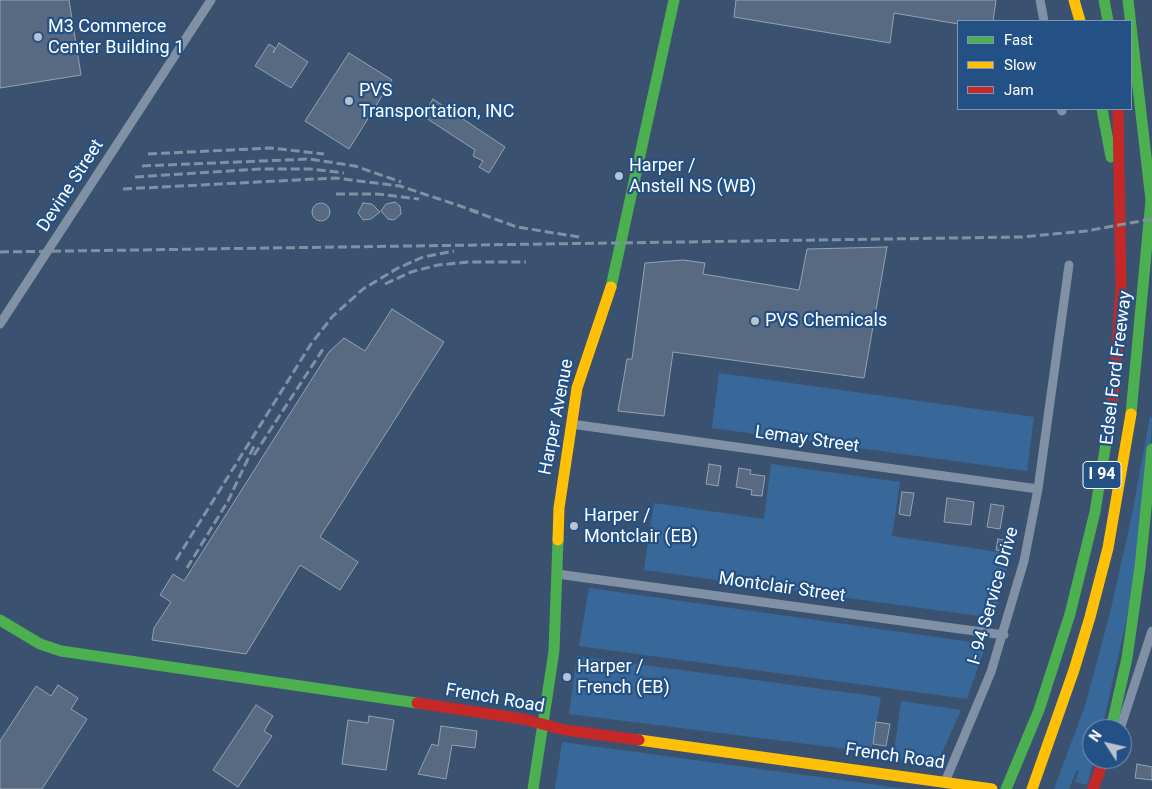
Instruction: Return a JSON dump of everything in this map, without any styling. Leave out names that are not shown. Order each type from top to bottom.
[{"type":"main road","name":"Harper Avenue","points":[[533,789],[554,651],[559,508],[581,370],[608,299],[674,0]]},
{"type":"main road","points":[[1074,0],[1080,20]]},
{"type":"main road","points":[[1104,0],[1108,20]]},
{"type":"main road","name":"Edsel Ford Freeway","points":[[1128,0],[1130,20]]},
{"type":"main road","name":"Edsel Ford Freeway","points":[[1032,789],[1074,670],[1094,599],[1116,505],[1130,426],[1152,205],[1132,34]]},
{"type":"main road","points":[[1102,110],[1118,197]]},
{"type":"main road","name":"Edsel Ford Freeway","points":[[1006,789],[1040,710],[1059,653],[1095,512],[1109,435],[1117,368],[1122,289],[1122,232],[1118,197],[1118,110]]},
{"type":"main road","points":[[1113,719],[1127,658],[1140,567],[1152,449]]},
{"type":"main road","name":"French Road","points":[[0,620],[40,644],[60,651],[514,717],[565,730],[943,785],[977,786],[992,789]]},
{"type":"main road","points":[[1093,789],[1100,769]]},
{"type":"street","name":"Devine Street","points":[[0,324],[211,0]]},
{"type":"street","points":[[1040,0],[1044,20]]},
{"type":"street","name":"I- 94 Service Drive","points":[[943,785],[978,706],[1004,635],[1024,562],[1038,489],[1069,265]]},
{"type":"street","name":"Lemay Street","points":[[572,424],[1038,489]]},
{"type":"street","name":"Montclair Street","points":[[556,574],[1004,635]]},
{"type":"street","points":[[1124,719],[1149,656],[1152,631]]},
{"type":"shaded area","points":[[719,373],[1034,417],[1027,471],[712,428]]},
{"type":"shaded area","points":[[1150,417],[1152,418],[1150,454],[1135,581],[1104,719],[1082,719],[1082,769],[1091,769],[1087,785],[1075,782],[1079,771],[1077,770],[1069,789],[1054,789],[1085,706],[1110,613],[1131,520]]},
{"type":"shaded area","points":[[771,464],[900,482],[892,536],[1011,554],[994,618],[644,570],[654,503],[764,519]]},
{"type":"shaded area","points":[[589,588],[986,644],[967,699],[579,646]]},
{"type":"shaded area","points":[[577,656],[881,697],[871,752],[569,714]]},
{"type":"shaded area","points":[[901,701],[961,710],[937,764],[893,758]]},
{"type":"shaded area","points":[[562,742],[907,789],[555,789]]},
{"type":"building","name":"M3 Commerce Center Building 1","points":[[0,0],[69,0],[81,75],[0,88]]},
{"type":"building","points":[[736,0],[996,0],[993,20],[957,20],[957,24],[894,13],[890,43],[734,17]]},
{"type":"building","points":[[279,43],[308,62],[291,88],[255,66],[269,44],[275,48],[273,53]]},
{"type":"building","name":"PVS Transportation, INC","points":[[349,53],[392,80],[349,149],[305,121]]},
{"type":"building","name":"PVS Transportation, INC","points":[[433,99],[505,147],[489,173],[479,167],[483,161],[473,156],[475,150],[423,116]]},
{"type":"building","points":[[395,202],[400,206],[401,214],[394,220],[388,219],[381,211],[386,204]]},
{"type":"building","points":[[321,203],[327,206],[330,212],[327,218],[321,221],[315,218],[312,212],[315,206]]},
{"type":"building","points":[[363,203],[372,204],[380,212],[371,219],[363,220],[358,213]]},
{"type":"building","name":"PVS Chemicals","points":[[887,247],[864,378],[673,352],[664,416],[618,411],[627,359],[632,359],[645,263],[683,260],[705,263],[703,274],[799,290],[807,249]]},
{"type":"building","points":[[392,309],[444,342],[320,537],[358,562],[340,590],[300,565],[246,654],[152,640],[154,628],[171,602],[160,595],[173,574],[184,581],[329,352],[344,338],[365,351]]},
{"type":"building","points":[[709,464],[721,466],[718,486],[706,484]]},
{"type":"building","points":[[739,468],[751,470],[750,474],[765,476],[762,496],[751,495],[752,490],[736,487]]},
{"type":"building","points":[[902,492],[914,493],[910,516],[899,514]]},
{"type":"building","points":[[947,498],[974,502],[971,525],[944,522]]},
{"type":"building","points":[[991,504],[1004,506],[1000,529],[987,527]]},
{"type":"building","points":[[998,539],[1009,541],[1007,552],[996,550]]},
{"type":"building","points":[[58,685],[78,698],[71,709],[87,719],[42,789],[0,789],[0,741],[36,686],[51,696]]},
{"type":"building","points":[[256,705],[273,716],[264,731],[272,736],[238,787],[213,770]]},
{"type":"building","points":[[369,716],[394,720],[386,770],[342,764],[348,720],[368,723]]},
{"type":"building","points":[[876,722],[890,724],[886,746],[873,744]]},
{"type":"building","points":[[441,726],[477,731],[475,748],[452,745],[446,779],[418,774],[432,744],[438,746]]},
{"type":"building","points":[[1137,764],[1152,767],[1152,780],[1135,778]]},
{"type":"railway","points":[[148,154],[271,148],[324,154]]},
{"type":"railway","points":[[142,166],[309,159],[355,166],[401,182]]},
{"type":"railway","points":[[135,177],[260,169],[310,169],[344,173]]},
{"type":"railway","points":[[123,189],[335,178],[400,186],[478,212]]},
{"type":"railway","points":[[336,194],[377,194],[419,199]]},
{"type":"railway","points":[[470,210],[517,227],[579,237]]},
{"type":"railway","points":[[0,252],[1022,237],[1086,231],[1152,219]]},
{"type":"railway","points":[[176,560],[311,344],[332,317],[363,289],[398,268],[423,257],[454,251]]},
{"type":"railway","points":[[385,284],[411,272],[438,265],[469,262],[526,262]]},
{"type":"railway","points":[[254,455],[325,346]]},
{"type":"railway","points":[[187,568],[228,501],[254,446]]},
{"type":"traffic: fast","points":[[611,287],[674,0]]},
{"type":"traffic: fast","points":[[1104,0],[1108,20]]},
{"type":"traffic: fast","points":[[1128,0],[1130,20]]},
{"type":"traffic: fast","points":[[1131,414],[1151,200],[1132,35]]},
{"type":"traffic: fast","points":[[1102,110],[1111,157]]},
{"type":"traffic: fast","points":[[1006,789],[1039,710],[1070,614],[1095,512],[1113,399]]},
{"type":"traffic: fast","points":[[1113,719],[1127,658],[1140,567],[1152,449]]},
{"type":"traffic: fast","points":[[533,789],[554,651],[558,540]]},
{"type":"traffic: fast","points":[[0,620],[40,644],[61,651],[417,703]]},
{"type":"traffic: slow","points":[[1074,0],[1080,20]]},
{"type":"traffic: slow","points":[[558,540],[559,508],[577,388],[611,287]]},
{"type":"traffic: slow","points":[[1032,789],[1074,670],[1090,617],[1108,548],[1131,414]]},
{"type":"traffic: slow","points":[[639,740],[992,789]]},
{"type":"traffic: jam","points":[[1113,399],[1121,289],[1118,110]]},
{"type":"traffic: jam","points":[[417,703],[523,719],[565,730],[639,740]]},
{"type":"traffic: jam","points":[[1093,789],[1100,769]]},
{"type":"place","name":"M3 Commerce Center Building 1","points":[[38,37]]},
{"type":"place","name":"PVS Transportation, INC","points":[[349,101]]},
{"type":"place","name":"Harper / Anstell NS (WB)","points":[[619,176]]},
{"type":"place","name":"PVS Chemicals","points":[[755,321]]},
{"type":"place","name":"Harper / Montclair (EB)","points":[[574,526]]},
{"type":"place","name":"Harper / French (EB)","points":[[567,677]]}]
